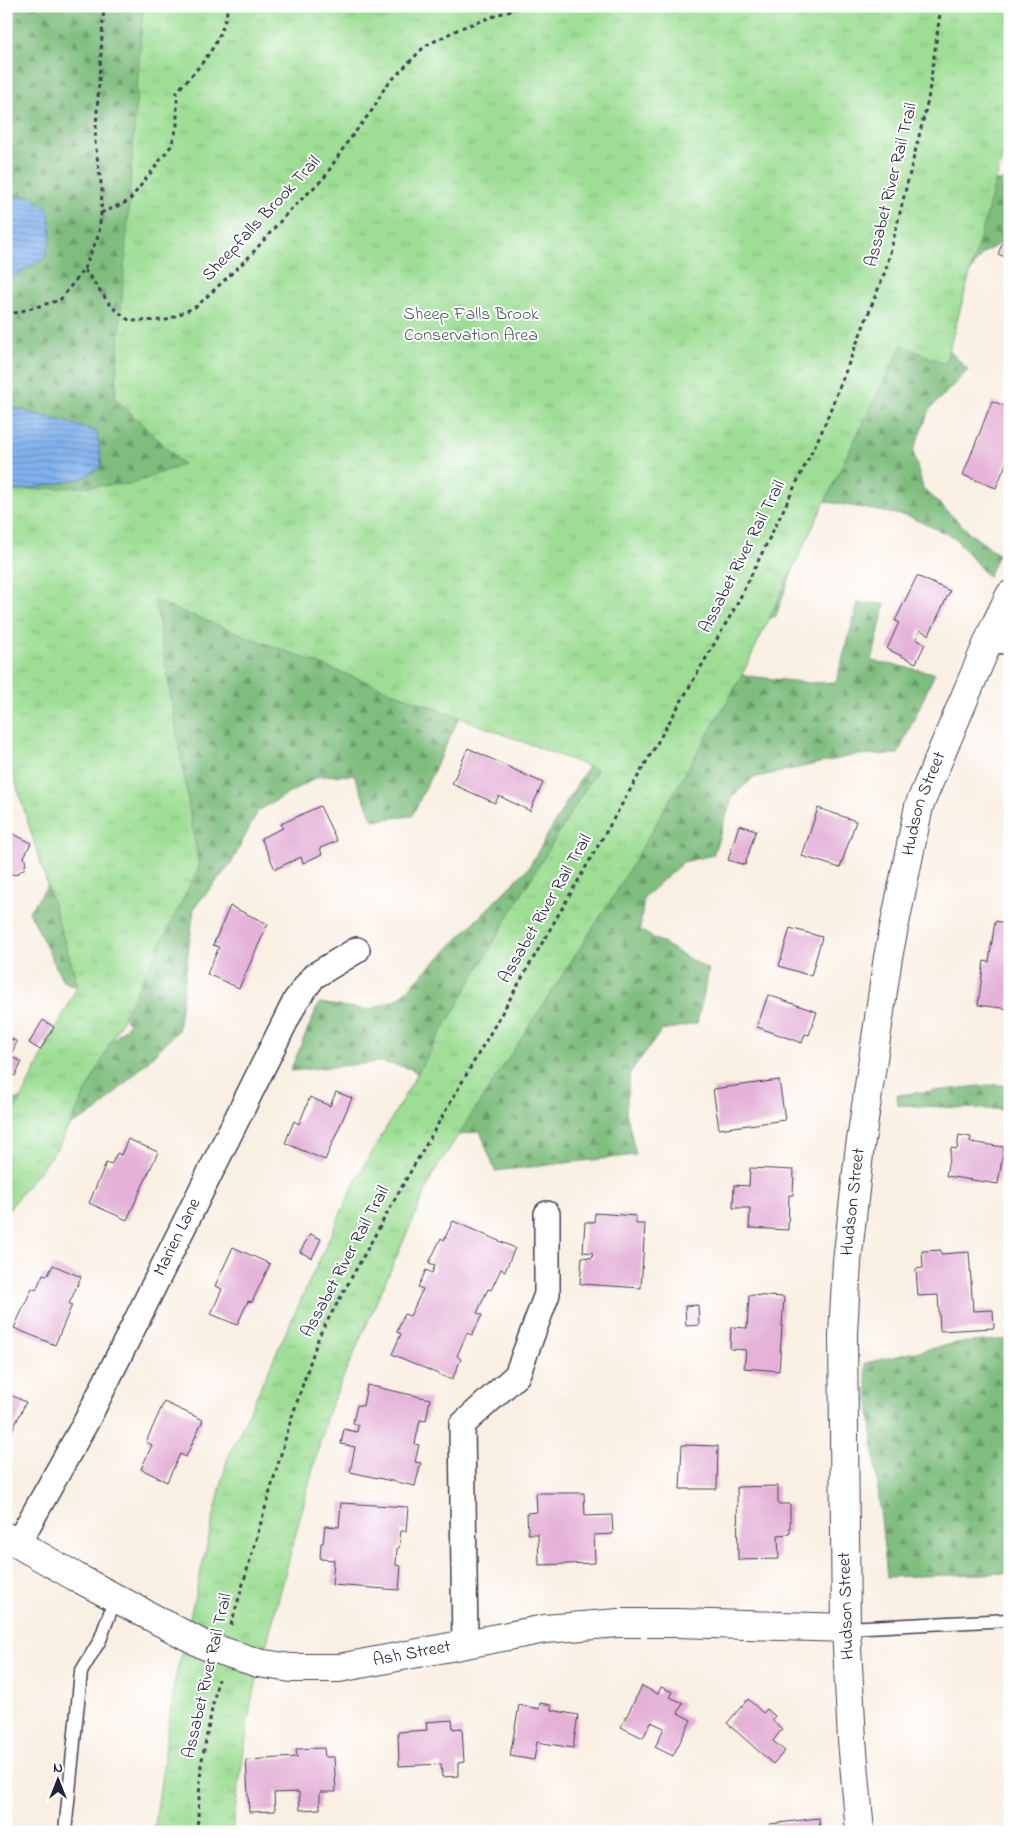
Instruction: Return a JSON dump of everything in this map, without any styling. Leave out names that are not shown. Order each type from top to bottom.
[{"type":"street","name":"Hudson Street","points":[[860,1832],[852,1740],[846,1628],[843,1334],[848,1252],[888,957],[919,806],[1000,640],[1010,596]]},
{"type":"street","name":"Marien Lane","points":[[12,1540],[87,1420],[296,1000],[314,976],[357,950]]},
{"type":"street","points":[[465,1644],[462,1425],[517,1375],[547,1294],[547,1214]]},
{"type":"street","name":"Ash Street","points":[[12,1540],[116,1599],[204,1645],[258,1663],[291,1668],[339,1668],[545,1629],[619,1624],[677,1623],[846,1628]]},
{"type":"lane","points":[[65,1832],[81,1672],[100,1640],[116,1599]]},
{"type":"lane","points":[[846,1628],[1010,1620]]},
{"type":"path","points":[[6,314],[60,300],[84,268],[99,234],[102,190],[95,142],[104,6]]},
{"type":"path","points":[[101,213],[129,201],[171,146],[177,127],[177,91],[200,68],[218,40],[226,19],[228,6]]},
{"type":"path","name":"Sheepfalls Brook Trail","points":[[84,268],[112,307],[130,321],[167,320],[197,306],[250,256],[290,210],[324,178],[385,87],[425,46],[461,28],[522,6]]},
{"type":"path","name":"Assabet River Rail Trail","points":[[197,1832],[201,1765],[223,1652],[290,1422],[319,1336],[400,1190],[736,606],[822,431],[886,268],[928,100],[940,6]]},
{"type":"green space","name":"Sheep Falls Brook Conservation Area","points":[[6,6],[1010,6],[981,182],[1010,180],[1010,237],[982,254],[947,308],[942,343],[968,370],[930,409],[913,451],[923,488],[971,534],[998,554],[988,577],[954,537],[907,516],[817,500],[776,616],[741,630],[738,675],[810,683],[836,682],[858,603],[885,604],[872,661],[935,673],[898,754],[856,755],[753,778],[733,796],[713,855],[683,862],[644,897],[640,930],[709,970],[697,1023],[661,1031],[630,1073],[626,1112],[636,1155],[495,1171],[480,1131],[404,1146],[429,1084],[412,1069],[382,1062],[290,1071],[319,1003],[368,1010],[399,998],[529,867],[619,716],[470,695],[412,816],[373,820],[354,775],[319,776],[258,811],[231,864],[194,908],[178,1031],[97,1111],[46,1139],[6,1167],[6,1101],[62,1090],[129,1024],[112,1002],[63,981],[29,911],[59,870],[6,735]]},
{"type":"green space","name":"Sheep Falls Brook Conservation Area","points":[[143,6],[1010,6],[1010,129],[945,364],[902,345],[742,675],[615,894],[433,1174],[328,1412],[251,1703],[232,1832],[154,1832],[174,1685],[227,1460],[357,1178],[518,900],[597,770],[155,601],[199,867],[58,1147],[6,1213],[6,1128],[78,985],[6,751],[6,491],[133,484],[183,464],[115,398]]},
{"type":"green space","points":[[989,1085],[1010,1085],[1010,1110],[898,1105],[897,1095]]},
{"type":"green space","points":[[1010,1339],[1010,1573],[887,1577],[865,1363],[957,1343]]},
{"type":"water","points":[[30,196],[49,210],[51,237],[45,258],[13,277],[6,278],[6,197]]},
{"type":"water","points":[[6,406],[97,432],[102,466],[81,479],[6,493]]},
{"type":"building","points":[[1004,239],[1010,242],[1010,259],[998,254]]},
{"type":"building","points":[[992,401],[1010,408],[1010,454],[996,488],[963,475]]},
{"type":"building","points":[[917,576],[950,591],[929,635],[920,630],[916,639],[925,644],[916,663],[887,649],[899,622],[895,621]]},
{"type":"building","points":[[468,748],[543,783],[530,811],[499,796],[495,803],[452,784]]},
{"type":"building","points":[[320,806],[337,841],[320,848],[322,854],[303,863],[301,857],[275,869],[261,838],[283,828],[281,824]]},
{"type":"building","points":[[818,808],[856,821],[840,868],[802,856]]},
{"type":"building","points":[[739,825],[756,830],[745,865],[728,860]]},
{"type":"building","points":[[12,833],[31,843],[24,857],[26,863],[24,869],[15,875],[6,872],[6,844]]},
{"type":"building","points":[[230,906],[268,924],[239,988],[207,974],[219,947],[213,945]]},
{"type":"building","points":[[995,921],[1010,924],[1010,1009],[978,1005],[984,961],[989,962]]},
{"type":"building","points":[[790,928],[822,937],[811,976],[779,966]]},
{"type":"building","points":[[768,995],[817,1012],[809,1035],[805,1034],[802,1043],[757,1027]]},
{"type":"building","points":[[43,1020],[54,1027],[40,1050],[29,1043]]},
{"type":"building","points":[[6,1036],[17,1042],[10,1056],[22,1062],[15,1076],[6,1072]]},
{"type":"building","points":[[779,1080],[785,1120],[719,1129],[713,1089]]},
{"type":"building","points":[[336,1092],[352,1098],[325,1160],[285,1143],[294,1121],[299,1124],[310,1097],[330,1106]]},
{"type":"building","points":[[959,1135],[971,1137],[970,1142],[1004,1147],[998,1184],[946,1176],[951,1148],[957,1149]]},
{"type":"building","points":[[128,1139],[158,1152],[127,1220],[89,1203],[106,1163],[111,1165],[117,1153],[121,1155]]},
{"type":"building","points":[[750,1168],[794,1170],[793,1195],[789,1195],[788,1230],[749,1228],[750,1208],[733,1208],[734,1185],[749,1186]]},
{"type":"building","points":[[595,1213],[636,1216],[636,1224],[645,1224],[641,1288],[580,1284],[582,1257],[592,1258],[593,1253],[583,1252],[585,1222],[594,1222]]},
{"type":"building","points":[[453,1221],[515,1248],[505,1271],[501,1269],[491,1290],[488,1289],[477,1313],[482,1315],[472,1335],[467,1333],[457,1356],[461,1359],[452,1380],[392,1354],[401,1334],[397,1332],[404,1314],[410,1316],[423,1289],[418,1287],[426,1270],[432,1273],[435,1265],[429,1263],[441,1238],[444,1240]]},
{"type":"building","points":[[310,1234],[321,1239],[312,1258],[300,1252]]},
{"type":"building","points":[[233,1247],[270,1264],[252,1302],[248,1301],[237,1325],[211,1314],[222,1289],[215,1286]]},
{"type":"building","points":[[941,1250],[941,1254],[969,1252],[973,1311],[993,1310],[994,1328],[940,1331],[938,1295],[918,1296],[916,1269],[923,1268],[922,1251]]},
{"type":"building","points":[[53,1265],[81,1277],[69,1304],[72,1305],[55,1345],[14,1328],[32,1288],[36,1290],[43,1274],[48,1275]]},
{"type":"building","points":[[749,1295],[784,1297],[779,1371],[744,1368],[746,1350],[730,1349],[731,1327],[747,1328]]},
{"type":"building","points":[[698,1305],[699,1325],[686,1326],[685,1306]]},
{"type":"building","points":[[367,1385],[430,1399],[426,1421],[420,1420],[415,1444],[419,1445],[415,1462],[421,1463],[415,1486],[350,1472],[355,1447],[341,1444],[344,1429],[357,1432],[358,1425],[353,1423],[357,1405],[363,1406]]},
{"type":"building","points":[[6,1393],[26,1402],[11,1433],[6,1432]]},
{"type":"building","points":[[164,1402],[203,1420],[186,1457],[180,1454],[167,1482],[141,1469],[152,1445],[146,1442]]},
{"type":"building","points":[[682,1445],[718,1446],[717,1489],[680,1489]]},
{"type":"building","points":[[778,1486],[778,1504],[790,1504],[790,1534],[778,1535],[779,1559],[738,1560],[737,1487]]},
{"type":"building","points":[[536,1493],[584,1493],[585,1516],[612,1515],[613,1534],[594,1535],[595,1563],[539,1565],[538,1534],[528,1534],[527,1513],[537,1512]]},
{"type":"building","points":[[341,1503],[408,1507],[406,1531],[401,1531],[399,1548],[397,1548],[396,1565],[401,1566],[399,1590],[332,1585],[334,1560],[320,1559],[321,1543],[323,1543],[325,1526],[339,1527]]},
{"type":"building","points":[[642,1686],[658,1694],[661,1687],[673,1692],[670,1697],[683,1703],[678,1713],[691,1720],[673,1756],[655,1747],[664,1728],[651,1722],[643,1738],[621,1727]]},
{"type":"building","points":[[748,1699],[763,1713],[767,1709],[775,1716],[772,1720],[782,1729],[773,1741],[785,1751],[773,1764],[727,1723]]},
{"type":"building","points":[[540,1703],[551,1705],[551,1710],[578,1715],[573,1748],[537,1742],[534,1760],[510,1756],[519,1705],[539,1709]]},
{"type":"building","points":[[452,1720],[453,1729],[462,1728],[464,1762],[458,1763],[458,1776],[442,1777],[441,1764],[399,1766],[398,1732],[427,1730],[426,1722]]},
{"type":"building","points":[[324,1748],[325,1757],[334,1757],[336,1792],[320,1792],[320,1809],[300,1810],[299,1792],[274,1793],[275,1811],[249,1812],[246,1760],[297,1757],[296,1749]]},
{"type":"building","points":[[819,1818],[820,1832],[771,1832],[770,1824]]}]
